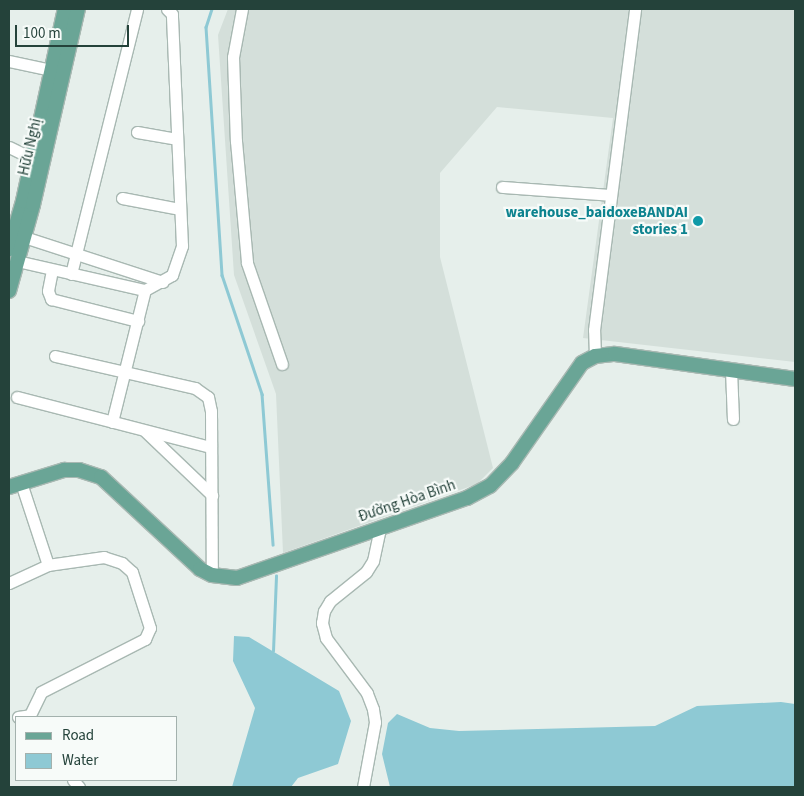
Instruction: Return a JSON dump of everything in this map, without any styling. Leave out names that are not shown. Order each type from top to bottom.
[{"type":"main road","name":"Hữu Nghị","points":[[9,291],[16,234],[65,9]]},
{"type":"main road","name":"Hữu Nghị","points":[[16,234],[78,9]]},
{"type":"main road","points":[[595,356],[615,354],[795,380]]},
{"type":"main road","name":"Đường Hòa Bình","points":[[13,483],[64,470],[79,470],[102,477],[178,551],[212,575],[237,578],[467,498],[490,486],[512,463],[582,363],[595,356]]},
{"type":"street","points":[[70,274],[137,9]]},
{"type":"street","points":[[13,255],[52,270],[145,290],[163,282],[172,275],[178,264],[182,246],[178,209],[172,14],[167,9]]},
{"type":"street","points":[[242,9],[233,57],[236,141],[247,263],[282,364]]},
{"type":"street","points":[[595,356],[594,330],[635,9]]},
{"type":"street","points":[[9,61],[51,70]]},
{"type":"street","points":[[137,132],[176,139]]},
{"type":"street","points":[[9,147],[32,158]]},
{"type":"street","points":[[502,187],[611,195]]},
{"type":"street","points":[[122,198],[178,209]]},
{"type":"street","points":[[16,234],[163,282]]},
{"type":"street","points":[[52,270],[48,291],[51,299],[138,321]]},
{"type":"street","points":[[112,422],[145,290]]},
{"type":"street","points":[[55,356],[203,392],[210,403],[212,575]]},
{"type":"street","points":[[730,370],[733,420]]},
{"type":"street","points":[[17,397],[211,447]]},
{"type":"street","points":[[145,430],[212,495]]},
{"type":"street","points":[[13,483],[48,566]]},
{"type":"street","points":[[363,787],[375,722],[373,709],[367,693],[326,638],[322,623],[324,611],[330,601],[366,572],[373,561],[380,528]]},
{"type":"street","points":[[9,583],[48,566],[104,557],[122,563],[132,572],[150,628],[145,639],[41,692],[31,716]]},
{"type":"shaded area","points":[[228,9],[795,9],[795,362],[583,338],[613,118],[497,107],[440,173],[440,257],[493,468],[477,484],[283,553],[276,394],[234,275],[218,35]]},
{"type":"water","points":[[234,636],[249,637],[339,691],[351,721],[338,764],[298,778],[291,787],[232,787],[255,708],[233,661]]},
{"type":"water","points":[[781,702],[795,704],[795,787],[390,787],[382,754],[388,723],[397,714],[430,728],[459,731],[655,726],[697,706]]},
{"type":"waterway","points":[[212,9],[206,27],[222,275],[262,394],[273,545]]},
{"type":"waterway","points":[[273,651],[276,576]]},
{"type":"place","name":"warehouse_baidoxeBANDAI stories 1","points":[[698,221]]}]
